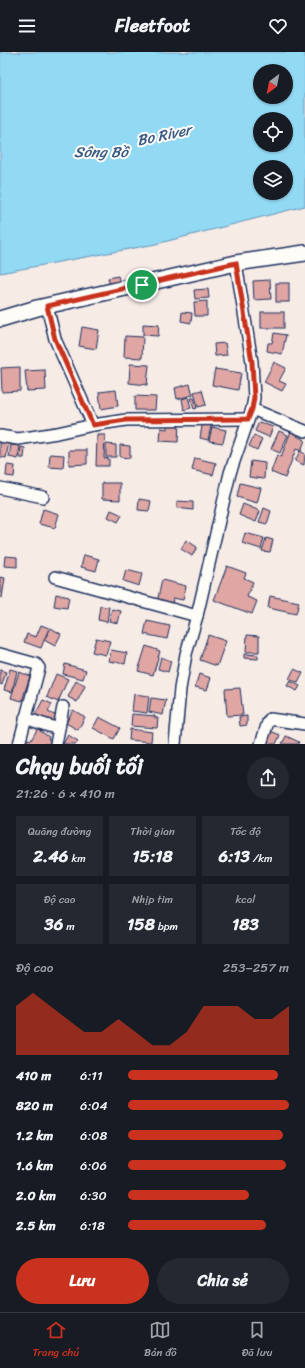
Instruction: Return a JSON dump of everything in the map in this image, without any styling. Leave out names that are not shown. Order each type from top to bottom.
[{"type":"main road","points":[[0,318],[236,263],[305,253]]},
{"type":"street","points":[[175,744],[180,689],[186,654],[198,616],[230,473],[254,398],[252,362],[236,263]]},
{"type":"street","points":[[47,306],[55,339],[93,425]]},
{"type":"street","points":[[0,436],[18,439],[57,434],[93,425],[126,420],[250,414],[305,431]]},
{"type":"street","points":[[0,488],[43,497]]},
{"type":"street","points":[[55,577],[198,616]]},
{"type":"street","points":[[0,654],[38,666],[39,668],[19,744]]},
{"type":"street","points":[[56,744],[63,707]]},
{"type":"street","points":[[25,718],[58,729]]},
{"type":"street","points":[[261,744],[270,719],[305,724]]},
{"type":"water","name":"Sông Bồ","points":[[0,52],[305,52],[305,206],[156,244],[0,273]]},
{"type":"building","points":[[118,276],[120,283],[110,286],[108,278]]},
{"type":"building","points":[[270,280],[271,299],[254,300],[253,281]]},
{"type":"building","points":[[276,283],[289,283],[289,302],[276,302]]},
{"type":"building","points":[[208,289],[209,298],[195,299],[194,290]]},
{"type":"building","points":[[207,301],[207,316],[195,316],[194,302]]},
{"type":"building","points":[[182,312],[192,313],[191,323],[181,321]]},
{"type":"building","points":[[261,312],[284,312],[284,328],[261,328]]},
{"type":"building","points":[[143,324],[159,325],[158,336],[143,335]]},
{"type":"building","points":[[82,327],[99,330],[96,349],[79,346]]},
{"type":"building","points":[[274,333],[286,335],[282,354],[267,351],[268,343],[272,343]]},
{"type":"building","points":[[125,336],[143,337],[142,358],[124,357]]},
{"type":"building","points":[[225,343],[227,355],[215,356],[214,344]]},
{"type":"building","points":[[274,362],[286,368],[279,381],[286,384],[282,391],[264,382]]},
{"type":"building","points":[[130,364],[149,365],[147,385],[129,383]]},
{"type":"building","points":[[20,367],[20,391],[2,392],[1,368]]},
{"type":"building","points":[[215,369],[241,373],[238,390],[212,385]]},
{"type":"building","points":[[45,370],[46,390],[27,391],[25,371]]},
{"type":"building","points":[[190,384],[193,395],[177,399],[175,388]]},
{"type":"building","points":[[116,390],[118,406],[101,409],[99,392]]},
{"type":"building","points":[[202,390],[206,405],[198,407],[194,392]]},
{"type":"building","points":[[135,396],[156,397],[155,410],[135,410]]},
{"type":"building","points":[[188,397],[191,408],[184,410],[182,399]]},
{"type":"building","points":[[191,398],[194,398],[197,408],[194,409]]},
{"type":"building","points":[[203,420],[212,422],[208,440],[200,438]]},
{"type":"building","points":[[259,422],[273,427],[269,437],[255,431]]},
{"type":"building","points":[[167,424],[179,424],[178,442],[160,441],[161,428],[167,429]]},
{"type":"building","points":[[212,427],[226,430],[223,443],[209,441]]},
{"type":"building","points":[[279,431],[288,435],[280,453],[271,449]]},
{"type":"building","points":[[291,431],[298,434],[297,436],[305,440],[301,451],[296,449],[285,478],[271,472],[277,455],[281,457]]},
{"type":"building","points":[[97,435],[105,435],[104,458],[109,459],[109,466],[96,466]]},
{"type":"building","points":[[254,435],[262,439],[257,450],[249,446]]},
{"type":"building","points":[[0,441],[9,442],[6,458],[0,457]]},
{"type":"building","points":[[106,444],[116,445],[116,457],[106,457]]},
{"type":"building","points":[[11,445],[20,446],[18,459],[9,457]]},
{"type":"building","points":[[120,445],[130,446],[130,458],[120,457]]},
{"type":"building","points":[[21,447],[25,448],[24,458],[20,458]]},
{"type":"building","points":[[69,450],[87,450],[87,464],[69,465]]},
{"type":"building","points":[[300,451],[305,454],[304,465],[295,461]]},
{"type":"building","points":[[50,454],[64,455],[63,468],[49,467]]},
{"type":"building","points":[[195,458],[216,463],[213,475],[192,470]]},
{"type":"building","points":[[251,461],[265,463],[264,479],[249,477]]},
{"type":"building","points":[[7,465],[15,466],[14,477],[6,476]]},
{"type":"building","points":[[102,483],[120,483],[120,500],[102,499]]},
{"type":"building","points":[[240,483],[261,488],[257,503],[237,497]]},
{"type":"building","points":[[139,499],[151,501],[149,511],[138,510]]},
{"type":"building","points":[[177,501],[193,502],[193,510],[177,508]]},
{"type":"building","points":[[243,504],[260,511],[256,522],[239,515]]},
{"type":"building","points":[[264,508],[271,511],[267,524],[259,522]]},
{"type":"building","points":[[43,509],[59,514],[55,528],[39,524]]},
{"type":"building","points":[[111,510],[122,515],[118,522],[108,517]]},
{"type":"building","points":[[245,533],[264,538],[261,549],[242,543]]},
{"type":"building","points":[[266,538],[273,540],[270,552],[262,551]]},
{"type":"building","points":[[186,540],[197,547],[192,556],[181,549]]},
{"type":"building","points":[[84,555],[99,559],[96,571],[81,567]]},
{"type":"building","points":[[5,556],[17,557],[17,567],[4,566]]},
{"type":"building","points":[[227,566],[246,573],[244,578],[253,582],[247,597],[257,601],[252,614],[214,600]]},
{"type":"building","points":[[126,570],[142,574],[139,586],[123,581]]},
{"type":"building","points":[[0,577],[5,578],[2,598],[0,597]]},
{"type":"building","points":[[162,580],[186,586],[183,600],[173,598],[172,605],[157,602]]},
{"type":"building","points":[[56,594],[69,597],[67,608],[54,606]]},
{"type":"building","points":[[270,596],[299,602],[296,614],[268,608]]},
{"type":"building","points":[[100,606],[109,607],[107,622],[98,620]]},
{"type":"building","points":[[112,609],[121,611],[118,623],[109,621]]},
{"type":"building","points":[[147,621],[170,626],[167,639],[144,634]]},
{"type":"building","points":[[41,625],[49,628],[41,648],[24,642],[27,634],[36,637]]},
{"type":"building","points":[[51,628],[61,634],[55,646],[44,640]]},
{"type":"building","points":[[208,635],[226,641],[217,666],[200,660]]},
{"type":"building","points":[[247,635],[259,636],[259,652],[246,652]]},
{"type":"building","points":[[96,638],[110,641],[106,655],[92,652]]},
{"type":"building","points":[[146,646],[160,651],[153,675],[138,671]]},
{"type":"building","points":[[111,650],[127,653],[125,664],[109,661]]},
{"type":"building","points":[[244,654],[258,655],[258,659],[244,658]]},
{"type":"building","points":[[161,657],[171,661],[168,672],[158,669]]},
{"type":"building","points":[[65,664],[86,670],[83,679],[63,674]]},
{"type":"building","points":[[10,669],[17,671],[12,692],[4,690]]},
{"type":"building","points":[[294,669],[303,673],[298,683],[289,679]]},
{"type":"building","points":[[0,670],[6,672],[2,685],[0,684]]},
{"type":"building","points":[[19,672],[30,676],[22,701],[11,698]]},
{"type":"building","points":[[56,674],[68,679],[58,702],[47,697]]},
{"type":"building","points":[[199,674],[211,678],[207,690],[195,687]]},
{"type":"building","points":[[76,681],[85,686],[77,702],[68,697]]},
{"type":"building","points":[[290,681],[300,686],[297,691],[287,686]]},
{"type":"building","points":[[240,688],[243,715],[227,716],[225,689]]},
{"type":"building","points":[[134,694],[149,696],[147,713],[132,711]]},
{"type":"building","points":[[151,698],[166,700],[163,715],[149,712]]},
{"type":"building","points":[[43,700],[52,704],[48,712],[59,717],[54,727],[34,717]]},
{"type":"building","points":[[73,710],[85,717],[78,730],[66,723]]},
{"type":"building","points":[[132,714],[155,716],[155,718],[158,718],[157,728],[131,726]]},
{"type":"building","points":[[247,716],[247,725],[240,726],[239,717]]},
{"type":"building","points":[[99,717],[120,728],[114,739],[93,728]]},
{"type":"building","points":[[38,728],[49,737],[48,739],[51,741],[49,744],[25,744],[28,739],[31,740]]},
{"type":"building","points":[[130,729],[152,732],[151,742],[129,740]]},
{"type":"building","points":[[268,730],[280,735],[276,744],[269,744],[263,741]]},
{"type":"building","points":[[68,735],[78,741],[76,744],[63,744]]},
{"type":"building","points":[[286,736],[299,742],[298,744],[282,744]]},
{"type":"route","points":[[236,263],[244,304],[252,362],[254,398],[248,419],[126,420],[93,425],[55,339],[47,306],[142,285],[236,263]]},
{"type":"water label","name":"Bo River","points":[[164,135]]}]
